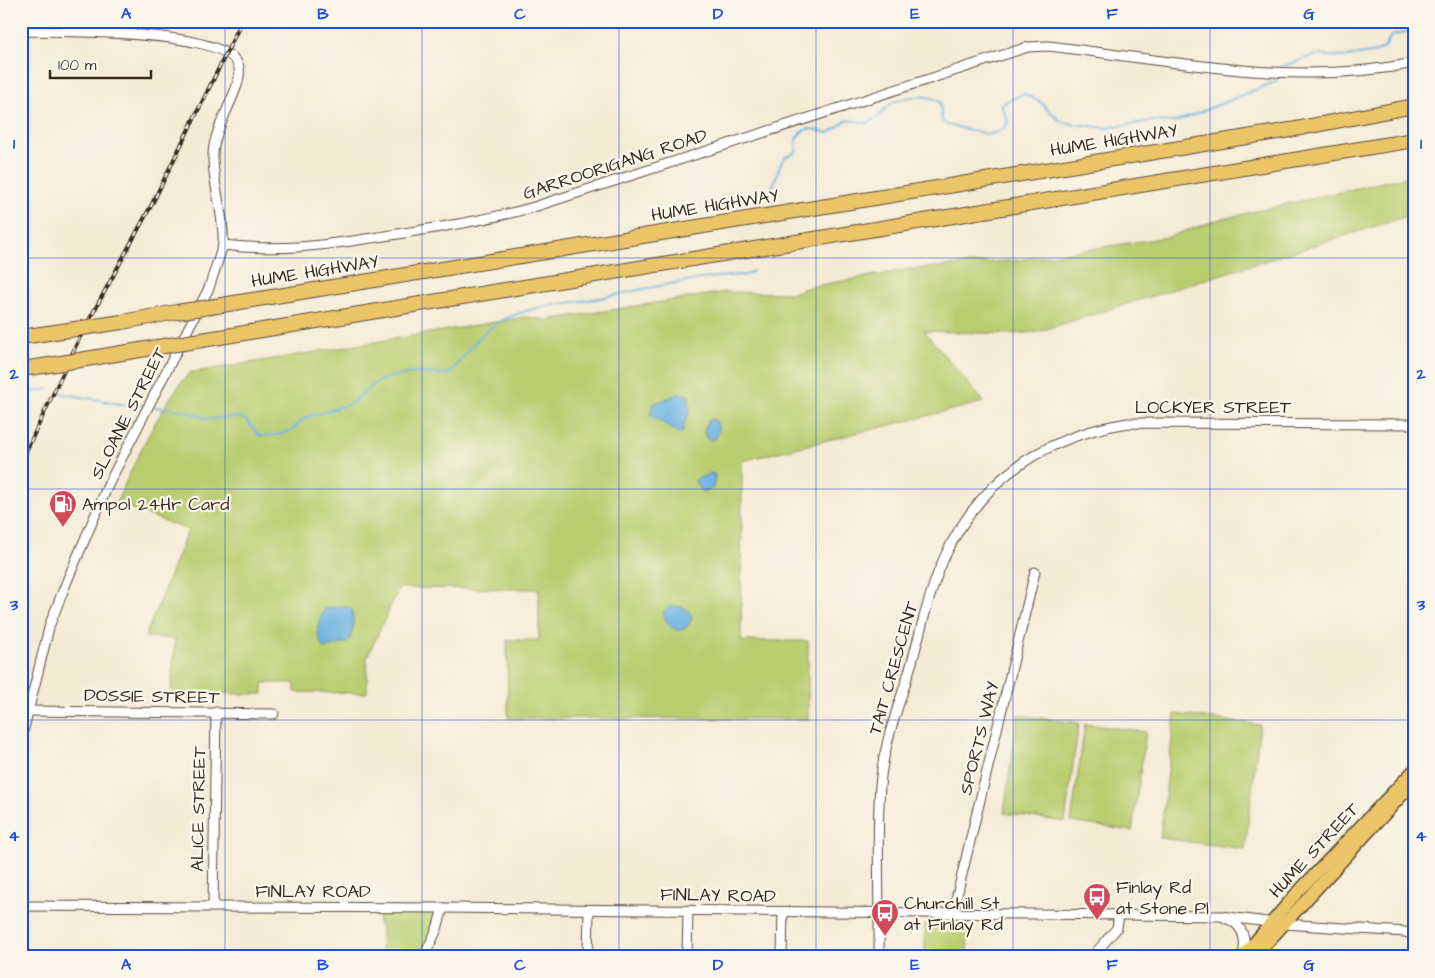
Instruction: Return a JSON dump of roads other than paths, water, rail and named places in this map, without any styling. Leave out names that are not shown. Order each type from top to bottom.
[{"type":"highway","name":"HUME HIGHWAY","points":[[21,337],[122,322],[1280,131],[1414,106]]},
{"type":"highway","points":[[21,369],[1414,140]]},
{"type":"main road","name":"HUME STREET","points":[[1278,923],[1414,770]]},
{"type":"main road","name":"HUME STREET","points":[[1246,956],[1414,782]]},
{"type":"street","points":[[21,31],[171,37],[206,44],[220,49],[235,59],[239,65],[239,80],[217,129],[213,154],[222,220],[222,245]]},
{"type":"street","name":"GARROORIGANG ROAD","points":[[222,245],[291,249],[469,222],[517,212],[895,88],[1033,46],[1232,71],[1282,74],[1355,72],[1414,63]]},
{"type":"street","name":"SLOANE STREET","points":[[21,740],[48,633],[67,581],[117,468],[209,288],[222,245]]},
{"type":"street","name":"LOCKYER STREET","points":[[1020,463],[1044,449],[1084,432],[1128,423],[1414,424]]},
{"type":"street","name":"TAIT CRESCENT","points":[[879,957],[880,810],[883,764],[934,588],[946,556],[967,518],[1000,480],[1020,463]]},
{"type":"street","name":"SPORTS WAY","points":[[953,912],[1035,572]]},
{"type":"street","name":"DOSSIE STREET","points":[[29,711],[274,714]]},
{"type":"street","name":"ALICE STREET","points":[[213,907],[216,712]]},
{"type":"street","name":"FINLAY ROAD","points":[[21,906],[953,912],[1220,916],[1278,923],[1405,932],[1414,935]]},
{"type":"street","points":[[424,957],[437,928],[443,908]]},
{"type":"street","points":[[588,957],[589,910]]},
{"type":"street","points":[[688,911],[688,957]]},
{"type":"street","points":[[782,957],[783,912]]},
{"type":"street","points":[[1092,957],[1117,928],[1119,915]]},
{"type":"street","points":[[1220,916],[1235,923],[1243,932],[1246,956]]},
{"type":"water","points":[[680,393],[689,395],[690,411],[684,424],[683,432],[680,434],[650,415],[653,404]]},
{"type":"water","points":[[712,419],[717,422],[719,430],[716,438],[710,440],[706,438],[704,431],[708,421]]},
{"type":"water","points":[[711,473],[715,475],[713,488],[704,492],[697,486],[695,480]]},
{"type":"water","points":[[345,606],[352,609],[352,634],[348,642],[324,649],[318,633],[320,618],[326,608]]},
{"type":"water","points":[[677,606],[689,612],[692,619],[685,629],[676,630],[670,626],[663,612],[669,607]]},
{"type":"waterway","points":[[1278,68],[1315,55],[1346,57],[1377,52],[1385,47],[1391,36],[1406,32],[1414,33]]},
{"type":"waterway","points":[[770,194],[781,163],[785,157],[795,153],[797,149],[796,140],[803,131],[811,129],[829,133],[847,120],[864,123],[870,122],[876,119],[891,104],[909,97],[929,97],[940,102],[942,121],[947,125],[988,134],[995,133],[1005,127],[1008,121],[1002,107],[1003,103],[1023,94],[1038,100],[1060,121],[1106,128],[1151,121],[1176,122],[1277,81]]},
{"type":"waterway","points":[[155,407],[182,410],[208,419],[239,417],[246,420],[260,436],[277,435],[292,430],[304,418],[350,404],[380,380],[413,373],[449,374],[472,346],[491,327],[521,312],[689,281],[746,275],[753,271]]},
{"type":"waterway","points":[[21,394],[48,389]]},
{"type":"waterway","points":[[60,393],[132,406],[144,405]]},
{"type":"railway","points":[[21,462],[80,337],[152,204],[242,21]]},
{"type":"place","name":"Ampol 24Hr Card","points":[[63,528]]},
{"type":"place","name":"Finlay Rd at Stone Pl","points":[[1097,921]]},
{"type":"place","name":"Churchill St at Finlay Rd","points":[[885,937]]}]
